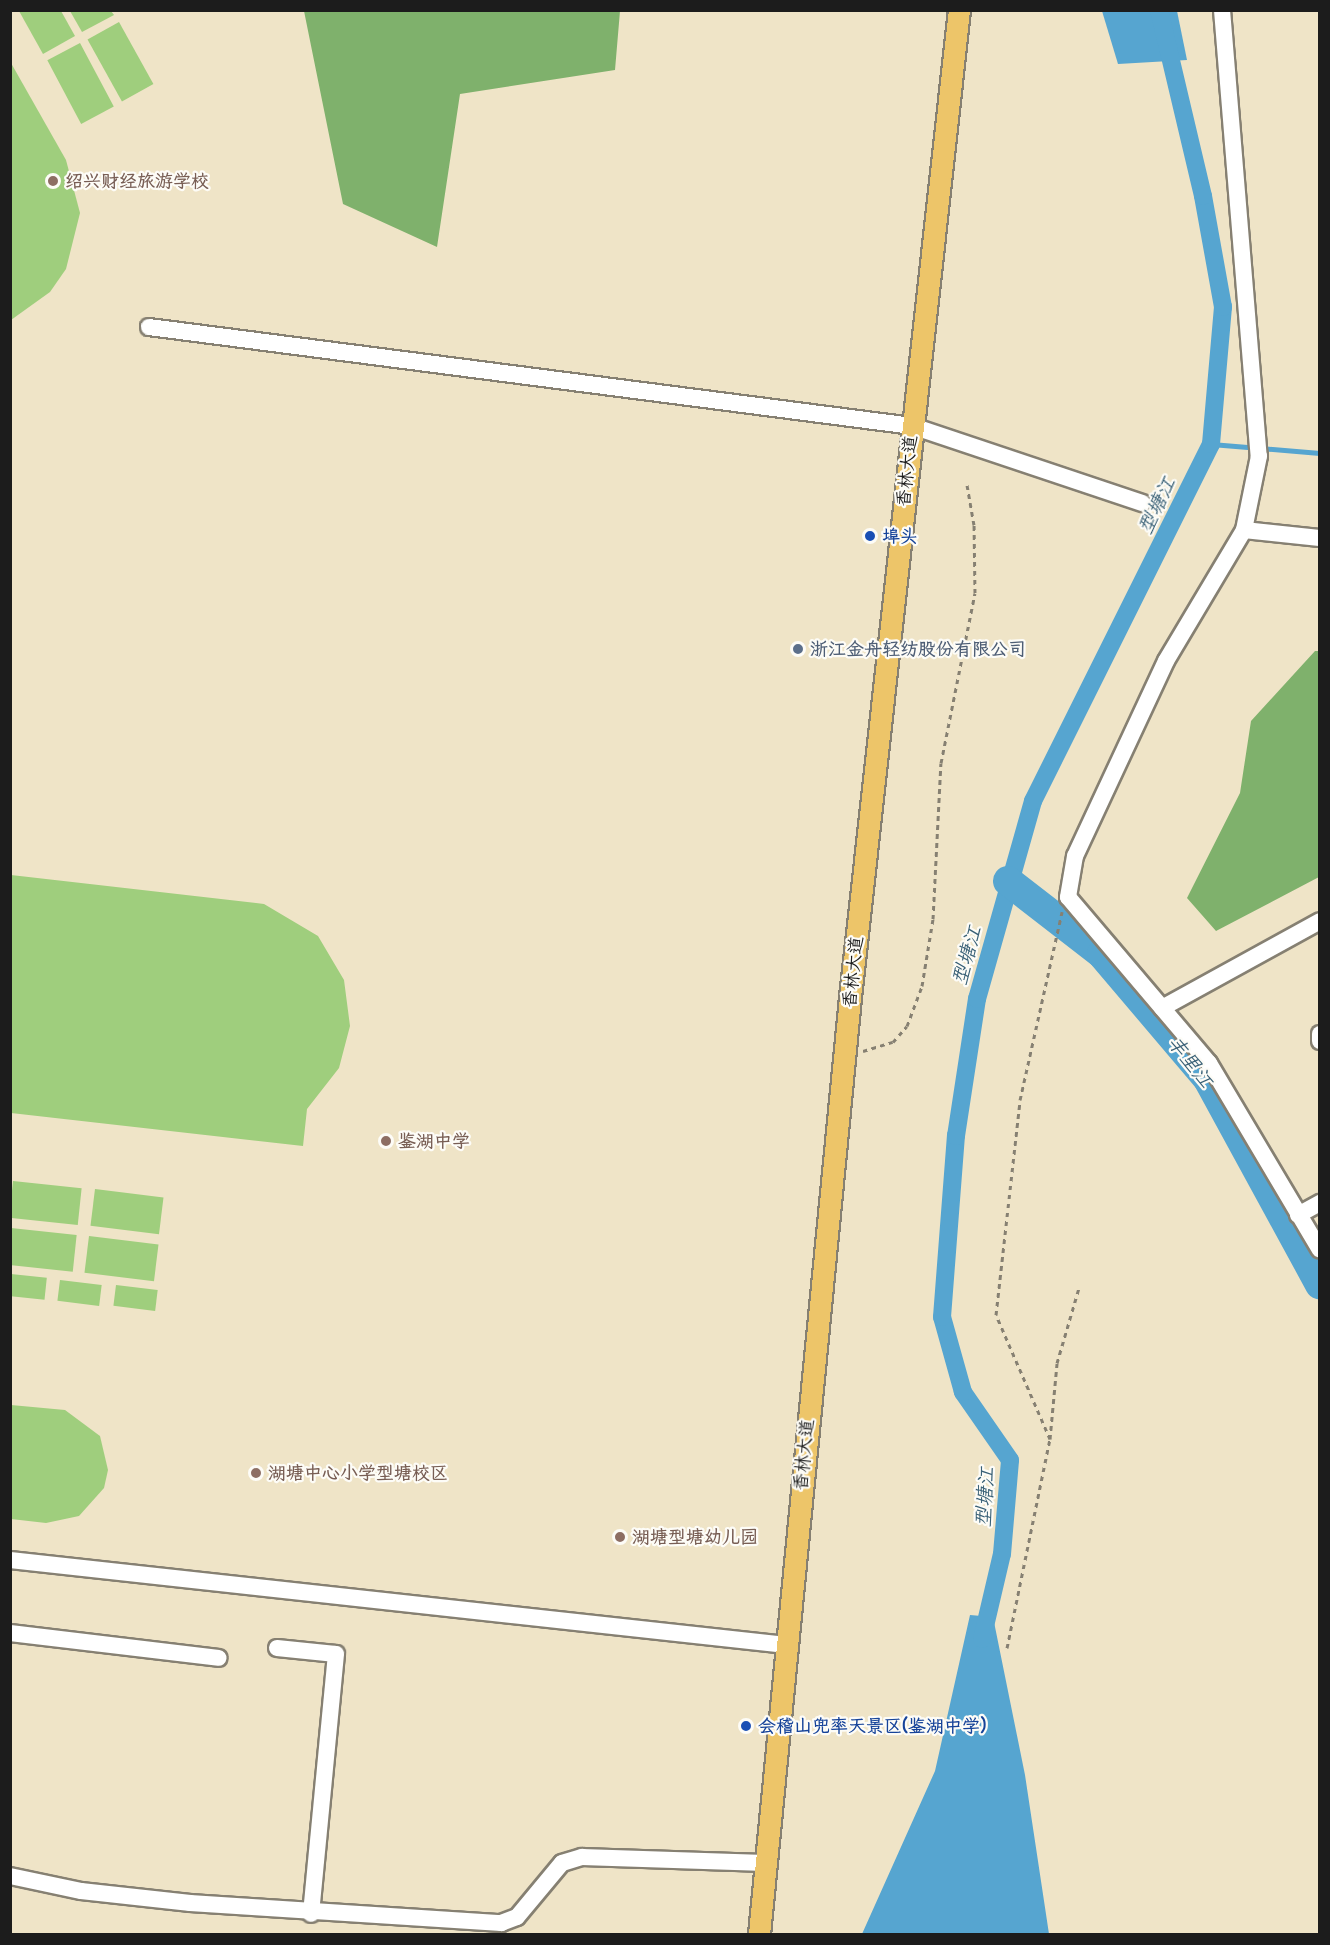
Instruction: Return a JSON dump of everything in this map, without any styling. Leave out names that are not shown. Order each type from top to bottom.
[{"type":"main road","name":"香林大道","points":[[759,1935],[844,1057],[959,10]]},
{"type":"street","points":[[1222,10],[1259,452],[1244,530],[1166,661],[1074,856],[1068,897],[1209,1063],[1320,1250]]},
{"type":"street","points":[[149,327],[912,426],[1142,503]]},
{"type":"street","points":[[1244,530],[1320,538]]},
{"type":"street","points":[[1162,1008],[1320,921]]},
{"type":"street","points":[[1320,1034],[1320,1041]]},
{"type":"street","points":[[1298,1215],[1320,1203]]},
{"type":"street","points":[[10,1560],[786,1645]]},
{"type":"street","points":[[10,1633],[219,1658]]},
{"type":"street","points":[[277,1648],[336,1654],[311,1914]]},
{"type":"street","points":[[10,1876],[81,1892],[311,1914],[501,1923],[517,1917],[562,1863],[582,1857],[765,1863]]},
{"type":"path","points":[[844,1057],[893,1042],[907,1026],[922,986],[933,919],[941,763],[975,593],[974,525],[967,485]]},
{"type":"path","points":[[1050,1439],[996,1315],[1020,1100],[1053,933]]},
{"type":"path","points":[[1007,1648],[1050,1439],[1057,1363],[1079,1288]]},
{"type":"green space","points":[[19,11],[61,11],[75,36],[43,54]]},
{"type":"green space","points":[[70,11],[111,11],[114,15],[82,32]]},
{"type":"green space","points":[[304,11],[620,11],[615,70],[460,94],[437,247],[343,204]]},
{"type":"green space","points":[[119,22],[153,84],[122,102],[88,39]]},
{"type":"green space","points":[[80,43],[114,107],[81,124],[47,60]]},
{"type":"green space","points":[[11,63],[66,160],[80,213],[66,269],[50,292],[11,320]]},
{"type":"green space","points":[[1315,651],[1320,651],[1319,877],[1216,931],[1187,898],[1240,793],[1251,721]]},
{"type":"green space","points":[[11,875],[264,904],[318,936],[344,980],[350,1026],[339,1068],[307,1109],[303,1146],[11,1113]]},
{"type":"green space","points":[[13,1181],[82,1188],[78,1225],[10,1218]]},
{"type":"green space","points":[[95,1189],[163,1197],[159,1234],[90,1226]]},
{"type":"green space","points":[[11,1228],[77,1235],[73,1272],[10,1265]]},
{"type":"green space","points":[[89,1236],[158,1245],[154,1281],[84,1273]]},
{"type":"green space","points":[[11,1274],[47,1278],[45,1300],[10,1296]]},
{"type":"green space","points":[[60,1280],[102,1285],[99,1306],[57,1301]]},
{"type":"green space","points":[[116,1285],[158,1290],[155,1311],[113,1306]]},
{"type":"green space","points":[[11,1405],[65,1410],[100,1436],[108,1470],[104,1488],[79,1516],[46,1523],[11,1519]]},
{"type":"water","points":[[1102,11],[1177,11],[1187,60],[1118,64]]},
{"type":"water","points":[[970,1615],[993,1617],[1025,1775],[1049,1934],[862,1934],[935,1771]]},
{"type":"waterway","name":"型塘江","points":[[982,1639],[1002,1554],[1010,1460],[963,1392],[942,1317],[956,1136],[977,999],[1033,801],[1211,444],[1223,307],[1203,196],[1159,10]]},
{"type":"waterway","points":[[1211,444],[1320,453]]},
{"type":"waterway","name":"丰里江","points":[[1008,881],[1102,954],[1208,1079],[1320,1284]]},
{"type":"place","name":"绍兴财经旅游学校","points":[[53,181]]},
{"type":"place","name":"埠头","points":[[870,536]]},
{"type":"place","name":"浙江金舟轻纺股份有限公司","points":[[798,649]]},
{"type":"place","name":"鉴湖中学","points":[[386,1141]]},
{"type":"place","name":"湖塘中心小学型塘校区","points":[[256,1473]]},
{"type":"place","name":"湖塘型塘幼儿园","points":[[620,1537]]},
{"type":"place","name":"会稽山兜率天景区(鉴湖中学)","points":[[746,1726]]}]
